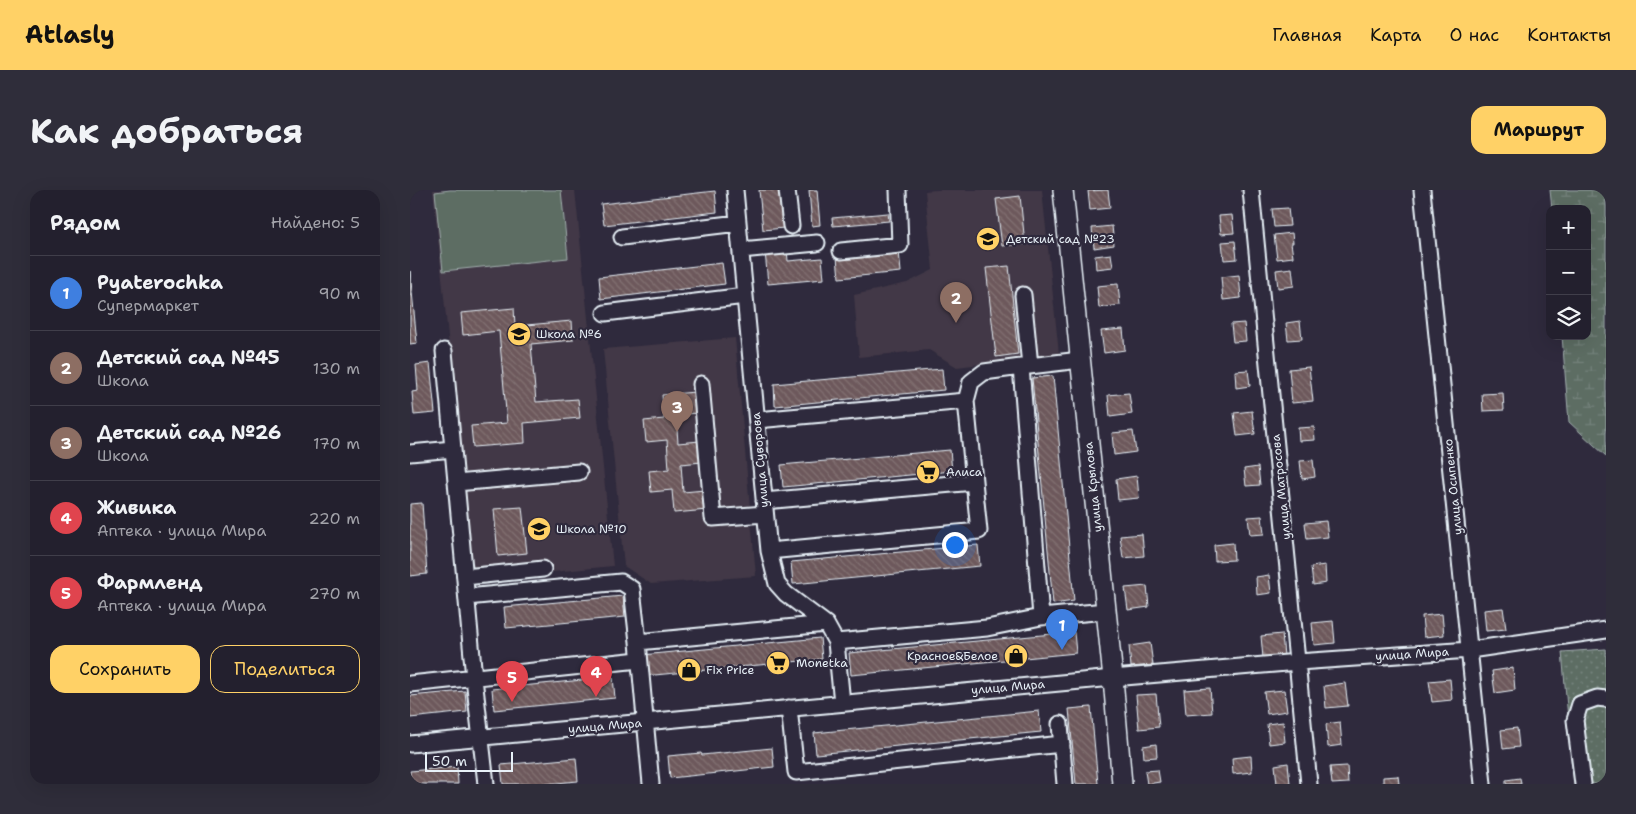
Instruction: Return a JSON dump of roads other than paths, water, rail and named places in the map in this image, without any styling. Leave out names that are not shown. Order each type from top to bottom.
[{"type":"main road","name":"улица Крылова","points":[[1063,190],[1122,784]]},
{"type":"street","name":"улица Суворова","points":[[735,190],[769,551],[777,584],[786,594],[826,624],[836,642],[842,703]]},
{"type":"street","points":[[788,190],[791,226]]},
{"type":"street","points":[[841,251],[900,245],[898,190]]},
{"type":"street","name":"улица Матросова","points":[[1251,190],[1310,784]]},
{"type":"street","name":"улица Осипенко","points":[[1422,190],[1483,784]]},
{"type":"street","points":[[622,237],[738,223]]},
{"type":"street","points":[[741,250],[817,243]]},
{"type":"street","points":[[1023,295],[1025,366],[1041,617]]},
{"type":"street","points":[[605,313],[745,296]]},
{"type":"street","points":[[444,352],[466,597],[486,784]]},
{"type":"street","points":[[769,551],[979,532],[966,401],[971,382],[984,372],[1080,360]]},
{"type":"street","points":[[701,384],[713,518],[765,507],[974,482]]},
{"type":"street","points":[[757,420],[966,401]]},
{"type":"street","points":[[410,453],[453,449]]},
{"type":"street","points":[[456,483],[579,472]]},
{"type":"street","points":[[465,577],[543,569]]},
{"type":"street","points":[[466,597],[621,582],[632,589],[651,784]]},
{"type":"street","points":[[836,642],[988,628],[1041,617],[1106,611]]},
{"type":"street","points":[[638,642],[826,624]]},
{"type":"street","name":"улица Мира","points":[[410,744],[1112,678],[1470,650],[1606,630]]},
{"type":"street","points":[[410,684],[639,660]]},
{"type":"street","points":[[1583,784],[1575,720],[1580,704],[1597,698],[1606,699]]},
{"type":"street","points":[[789,708],[796,778],[1062,744]]},
{"type":"street","points":[[1060,724],[1065,784]]},
{"type":"place","name":"Детский сад №23","points":[[988,239]]},
{"type":"place","name":"Детский сад №45","points":[[956,323]]},
{"type":"place","name":"Школа №6","points":[[519,334]]},
{"type":"place","name":"Детский сад №26","points":[[677,432]]},
{"type":"place","name":"Алиса","points":[[928,472]]},
{"type":"place","name":"Школа №10","points":[[539,529]]},
{"type":"place","name":"Pyaterochka","points":[[1062,650]]},
{"type":"place","name":"Красное&Белое","points":[[1016,656]]},
{"type":"place","name":"Monetka","points":[[778,663]]},
{"type":"place","name":"Fix Price","points":[[689,670]]},
{"type":"place","name":"Живика","points":[[596,697]]},
{"type":"place","name":"Фармленд","points":[[512,702]]}]
